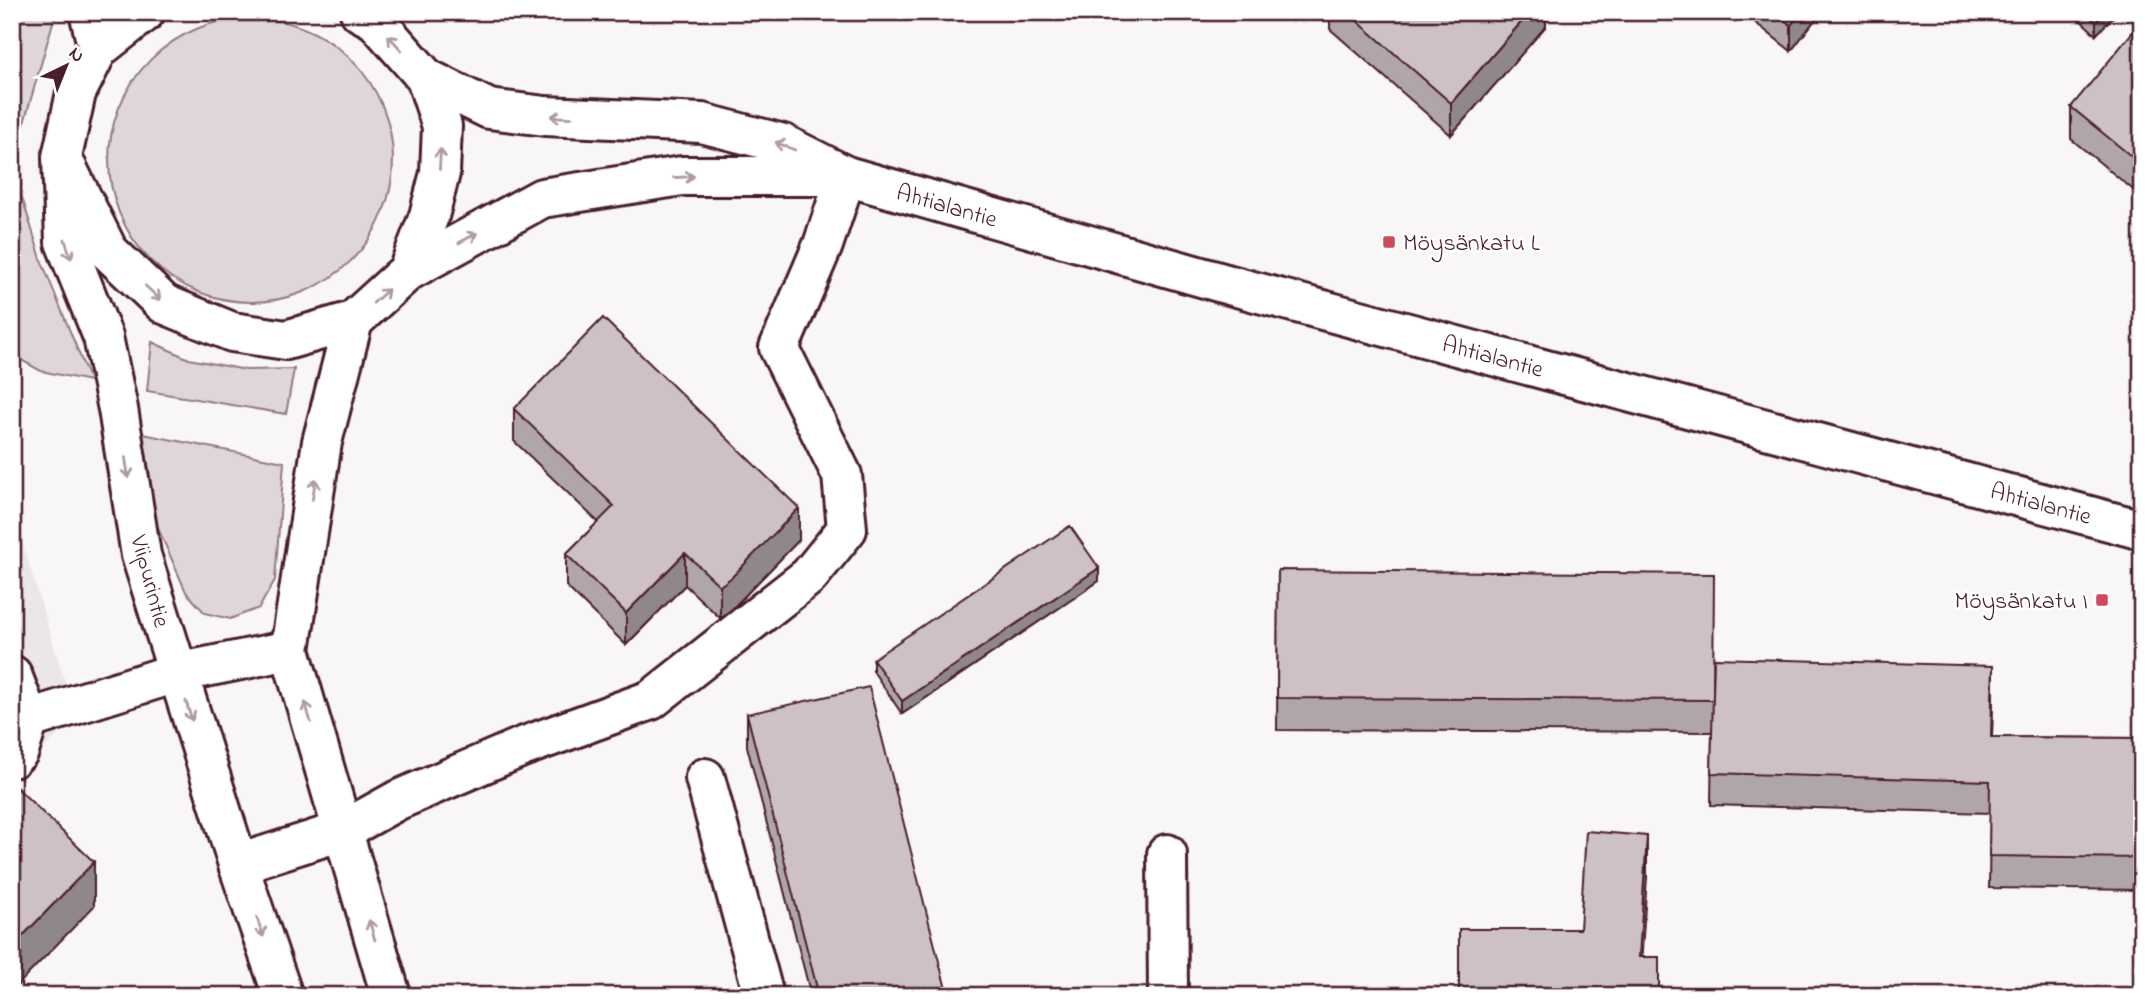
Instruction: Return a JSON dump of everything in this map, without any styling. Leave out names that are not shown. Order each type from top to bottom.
[{"type":"main road","points":[[89,12],[98,48],[145,12]]},
{"type":"main road","points":[[62,157],[108,251],[164,304],[232,332],[286,340],[353,321],[408,271],[429,216],[440,173],[442,126],[426,78],[375,20],[360,12]]},
{"type":"main road","name":"Viipurintie","points":[[98,48],[76,93],[62,157],[65,242],[103,337],[118,409],[141,555],[176,673],[284,996]]},
{"type":"main road","name":"Ahtialantie","points":[[426,78],[489,109],[545,116],[702,123],[783,144],[846,176],[1226,284],[2142,530]]},
{"type":"main road","name":"Ahtialantie","points":[[408,271],[542,198],[682,176],[846,176]]},
{"type":"main road","points":[[238,864],[342,831],[398,800],[522,747],[651,699],[809,576],[847,529],[842,475],[779,348],[823,245],[846,176]]},
{"type":"main road","points":[[353,321],[322,442],[290,650],[391,996]]},
{"type":"main road","points":[[29,719],[176,673],[290,650]]},
{"type":"main road","points":[[12,675],[29,719],[19,751],[12,758]]},
{"type":"main road","points":[[705,778],[764,996]]},
{"type":"main road","points":[[1167,854],[1168,996]]},
{"type":"shaded area","points":[[12,12],[56,12],[22,130],[21,194],[42,262],[90,381],[41,371],[12,355]]},
{"type":"shaded area","points":[[251,18],[292,24],[318,35],[341,50],[361,70],[376,93],[387,119],[393,160],[387,201],[376,227],[361,250],[341,270],[318,285],[292,296],[251,302],[210,296],[184,285],[161,270],[141,250],[126,227],[115,201],[109,160],[115,119],[126,93],[141,70],[161,50],[184,35],[210,24]]},
{"type":"shaded area","points":[[152,342],[189,359],[246,370],[294,369],[286,414],[147,391]]},
{"type":"shaded area","points":[[143,434],[284,462],[275,580],[259,608],[230,619],[205,613],[186,592],[157,526]]},
{"type":"shaded area","points":[[12,509],[76,718],[12,777]]},
{"type":"building","points":[[1347,12],[1530,12],[1451,103]]},
{"type":"building","points":[[1774,12],[1801,12],[1791,25]]},
{"type":"building","points":[[2085,12],[2105,12],[2096,22]]},
{"type":"building","points":[[2140,23],[2142,24],[2142,165],[2071,107]]},
{"type":"building","points":[[603,318],[799,508],[720,586],[685,553],[626,613],[566,554],[614,506],[514,409]]},
{"type":"building","points":[[1070,526],[1099,568],[902,701],[873,659]]},
{"type":"building","points":[[1278,570],[1714,574],[1713,700],[1277,698]]},
{"type":"building","points":[[1714,658],[1993,666],[1991,737],[2142,738],[2142,858],[1989,856],[1990,781],[1711,773]]},
{"type":"building","points":[[869,687],[947,993],[935,996],[819,996],[747,714]]},
{"type":"building","points":[[12,783],[94,862],[12,947]]},
{"type":"building","points":[[1586,831],[1647,836],[1639,957],[1659,957],[1659,996],[1459,996],[1459,929],[1580,929]]},
{"type":"place","name":"Möysänkatu L","points":[[1389,242]]},
{"type":"place","name":"Möysänkatu I","points":[[2102,600]]}]
